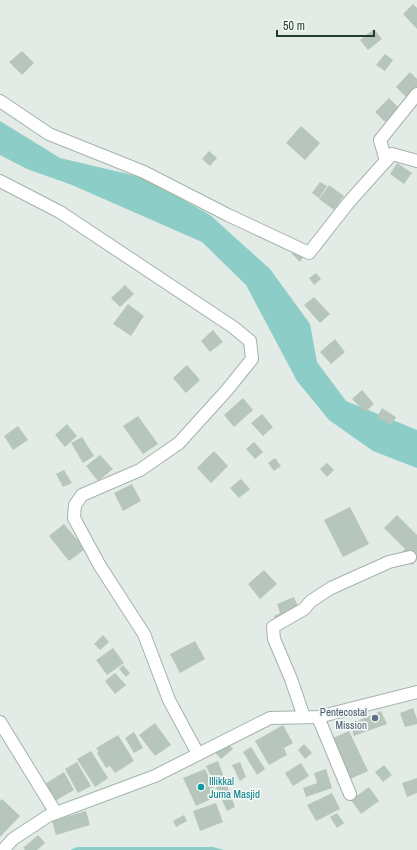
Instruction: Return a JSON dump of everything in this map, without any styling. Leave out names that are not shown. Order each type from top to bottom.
[{"type":"street","points":[[386,161],[380,140],[417,94]]},
{"type":"street","points":[[0,101],[49,134],[144,172],[228,215],[309,253],[349,202],[392,154],[417,161]]},
{"type":"street","points":[[0,181],[60,212],[233,327],[250,341],[252,359],[227,390],[179,443],[140,470],[82,494],[75,505],[74,518],[100,566],[144,634],[169,700],[198,754]]},
{"type":"street","points":[[304,717],[291,679],[274,639],[273,627],[304,609],[310,601],[331,588],[389,562],[410,557]]},
{"type":"street","points":[[3,850],[13,839],[48,816],[155,776],[270,718],[318,717],[417,692]]},
{"type":"street","points":[[318,717],[350,794]]},
{"type":"street","points":[[0,722],[56,813]]},
{"type":"water","points":[[0,121],[60,158],[145,178],[210,215],[270,269],[310,324],[317,362],[346,401],[417,430],[417,468],[373,451],[329,420],[297,381],[246,285],[202,242],[72,185],[27,169],[0,155]]},
{"type":"water","points":[[77,847],[213,847],[224,850],[70,850]]},
{"type":"building","points":[[413,4],[417,8],[417,29],[403,14]]},
{"type":"building","points":[[374,29],[382,39],[368,50],[360,40]]},
{"type":"building","points":[[22,51],[34,63],[22,75],[9,62]]},
{"type":"building","points":[[385,54],[393,60],[385,71],[376,65]]},
{"type":"building","points":[[410,72],[417,79],[417,98],[412,103],[396,87]]},
{"type":"building","points":[[389,98],[399,108],[385,122],[375,112]]},
{"type":"building","points":[[301,126],[320,143],[305,160],[286,143]]},
{"type":"building","points":[[209,151],[217,158],[210,166],[202,159]]},
{"type":"building","points":[[397,163],[412,173],[404,184],[390,174]]},
{"type":"building","points":[[320,182],[327,186],[319,198],[312,193]]},
{"type":"building","points":[[329,185],[344,196],[334,210],[319,199]]},
{"type":"building","points":[[295,250],[303,257],[300,262],[292,254]]},
{"type":"building","points":[[316,273],[321,279],[314,285],[309,278]]},
{"type":"building","points":[[125,285],[134,294],[120,307],[111,298]]},
{"type":"building","points":[[314,297],[330,314],[320,323],[304,305]]},
{"type":"building","points":[[128,304],[144,316],[131,336],[113,324]]},
{"type":"building","points":[[213,330],[223,342],[210,352],[201,341]]},
{"type":"building","points":[[335,339],[345,352],[331,364],[320,352]]},
{"type":"building","points":[[187,365],[200,380],[186,393],[173,378]]},
{"type":"building","points":[[362,390],[374,404],[365,412],[352,399]]},
{"type":"building","points":[[243,398],[253,410],[234,427],[224,415]]},
{"type":"building","points":[[382,408],[396,417],[391,425],[377,417]]},
{"type":"building","points":[[262,414],[273,427],[263,436],[251,423]]},
{"type":"building","points":[[138,416],[158,444],[143,454],[123,426]]},
{"type":"building","points":[[67,424],[77,436],[65,447],[55,435]]},
{"type":"building","points":[[18,426],[28,440],[13,450],[4,436]]},
{"type":"building","points":[[82,437],[94,456],[83,463],[71,443]]},
{"type":"building","points":[[254,442],[263,452],[255,459],[246,449]]},
{"type":"building","points":[[214,451],[228,466],[211,483],[197,468]]},
{"type":"building","points":[[100,455],[113,469],[98,481],[86,466]]},
{"type":"building","points":[[275,458],[281,466],[274,471],[268,463]]},
{"type":"building","points":[[327,463],[334,470],[327,477],[320,469]]},
{"type":"building","points":[[64,470],[72,483],[63,487],[56,474]]},
{"type":"building","points":[[241,479],[250,489],[239,498],[230,488]]},
{"type":"building","points":[[132,484],[141,501],[123,511],[114,493]]},
{"type":"building","points":[[350,507],[369,544],[343,557],[324,520]]},
{"type":"building","points":[[397,515],[417,535],[417,560],[412,565],[400,554],[405,549],[384,528]]},
{"type":"building","points":[[64,524],[85,549],[69,561],[49,536]]},
{"type":"building","points":[[264,570],[277,584],[260,599],[248,584]]},
{"type":"building","points":[[294,597],[302,616],[278,626],[274,616],[280,613],[277,604]]},
{"type":"building","points":[[103,635],[109,642],[100,650],[94,644]]},
{"type":"building","points":[[195,641],[205,659],[180,673],[170,654]]},
{"type":"building","points":[[113,648],[124,663],[107,675],[96,660]]},
{"type":"building","points":[[123,665],[130,673],[126,677],[119,669]]},
{"type":"building","points":[[115,673],[126,685],[115,694],[105,681]]},
{"type":"building","points":[[413,708],[417,719],[417,724],[405,727],[400,713]]},
{"type":"building","name":"Pentecostal Mission","points":[[381,711],[387,724],[354,736],[350,724]]},
{"type":"building","points":[[155,723],[171,745],[155,756],[139,735]]},
{"type":"building","points":[[283,725],[293,743],[284,748],[287,755],[269,765],[255,741]]},
{"type":"building","points":[[349,731],[368,771],[348,780],[329,740]]},
{"type":"building","points":[[134,732],[143,748],[134,753],[125,738]]},
{"type":"building","points":[[118,735],[134,761],[115,773],[110,766],[106,768],[97,753],[99,752],[96,748]]},
{"type":"building","points":[[223,738],[233,749],[221,759],[211,748]]},
{"type":"building","points":[[304,744],[312,753],[305,759],[298,750]]},
{"type":"building","points":[[251,747],[265,769],[257,775],[243,752]]},
{"type":"building","points":[[91,751],[108,778],[95,787],[77,759]]},
{"type":"building","points":[[218,761],[235,807],[227,811],[206,766]]},
{"type":"building","points":[[77,762],[91,786],[78,793],[65,769]]},
{"type":"building","points":[[240,762],[246,777],[240,781],[232,765]]},
{"type":"building","points":[[301,763],[309,776],[293,786],[285,773]]},
{"type":"building","points":[[384,765],[392,775],[383,782],[375,772]]},
{"type":"building","name":"Illikkal Juma Masjid","points":[[205,769],[218,796],[196,806],[183,778]]},
{"type":"building","points":[[326,769],[332,788],[306,797],[303,788],[317,783],[314,773]]},
{"type":"building","points":[[64,772],[74,790],[55,801],[45,784]]},
{"type":"building","points":[[417,778],[417,793],[407,797],[402,783]]},
{"type":"building","points":[[369,787],[379,801],[361,814],[351,800]]},
{"type":"building","points":[[332,793],[340,809],[316,821],[307,805]]},
{"type":"building","points":[[2,799],[20,816],[0,837],[0,801]]},
{"type":"building","points":[[216,803],[223,822],[200,831],[193,811]]},
{"type":"building","points":[[86,811],[90,825],[56,835],[52,821]]},
{"type":"building","points":[[337,813],[344,823],[337,828],[330,817]]},
{"type":"building","points":[[184,815],[187,821],[176,827],[173,821]]},
{"type":"building","points":[[38,835],[45,843],[37,850],[25,850],[23,848]]},
{"type":"place","name":"Pentecostal Mission","points":[[375,718]]},
{"type":"place","name":"Illikkal Juma Masjid","points":[[201,787]]}]
